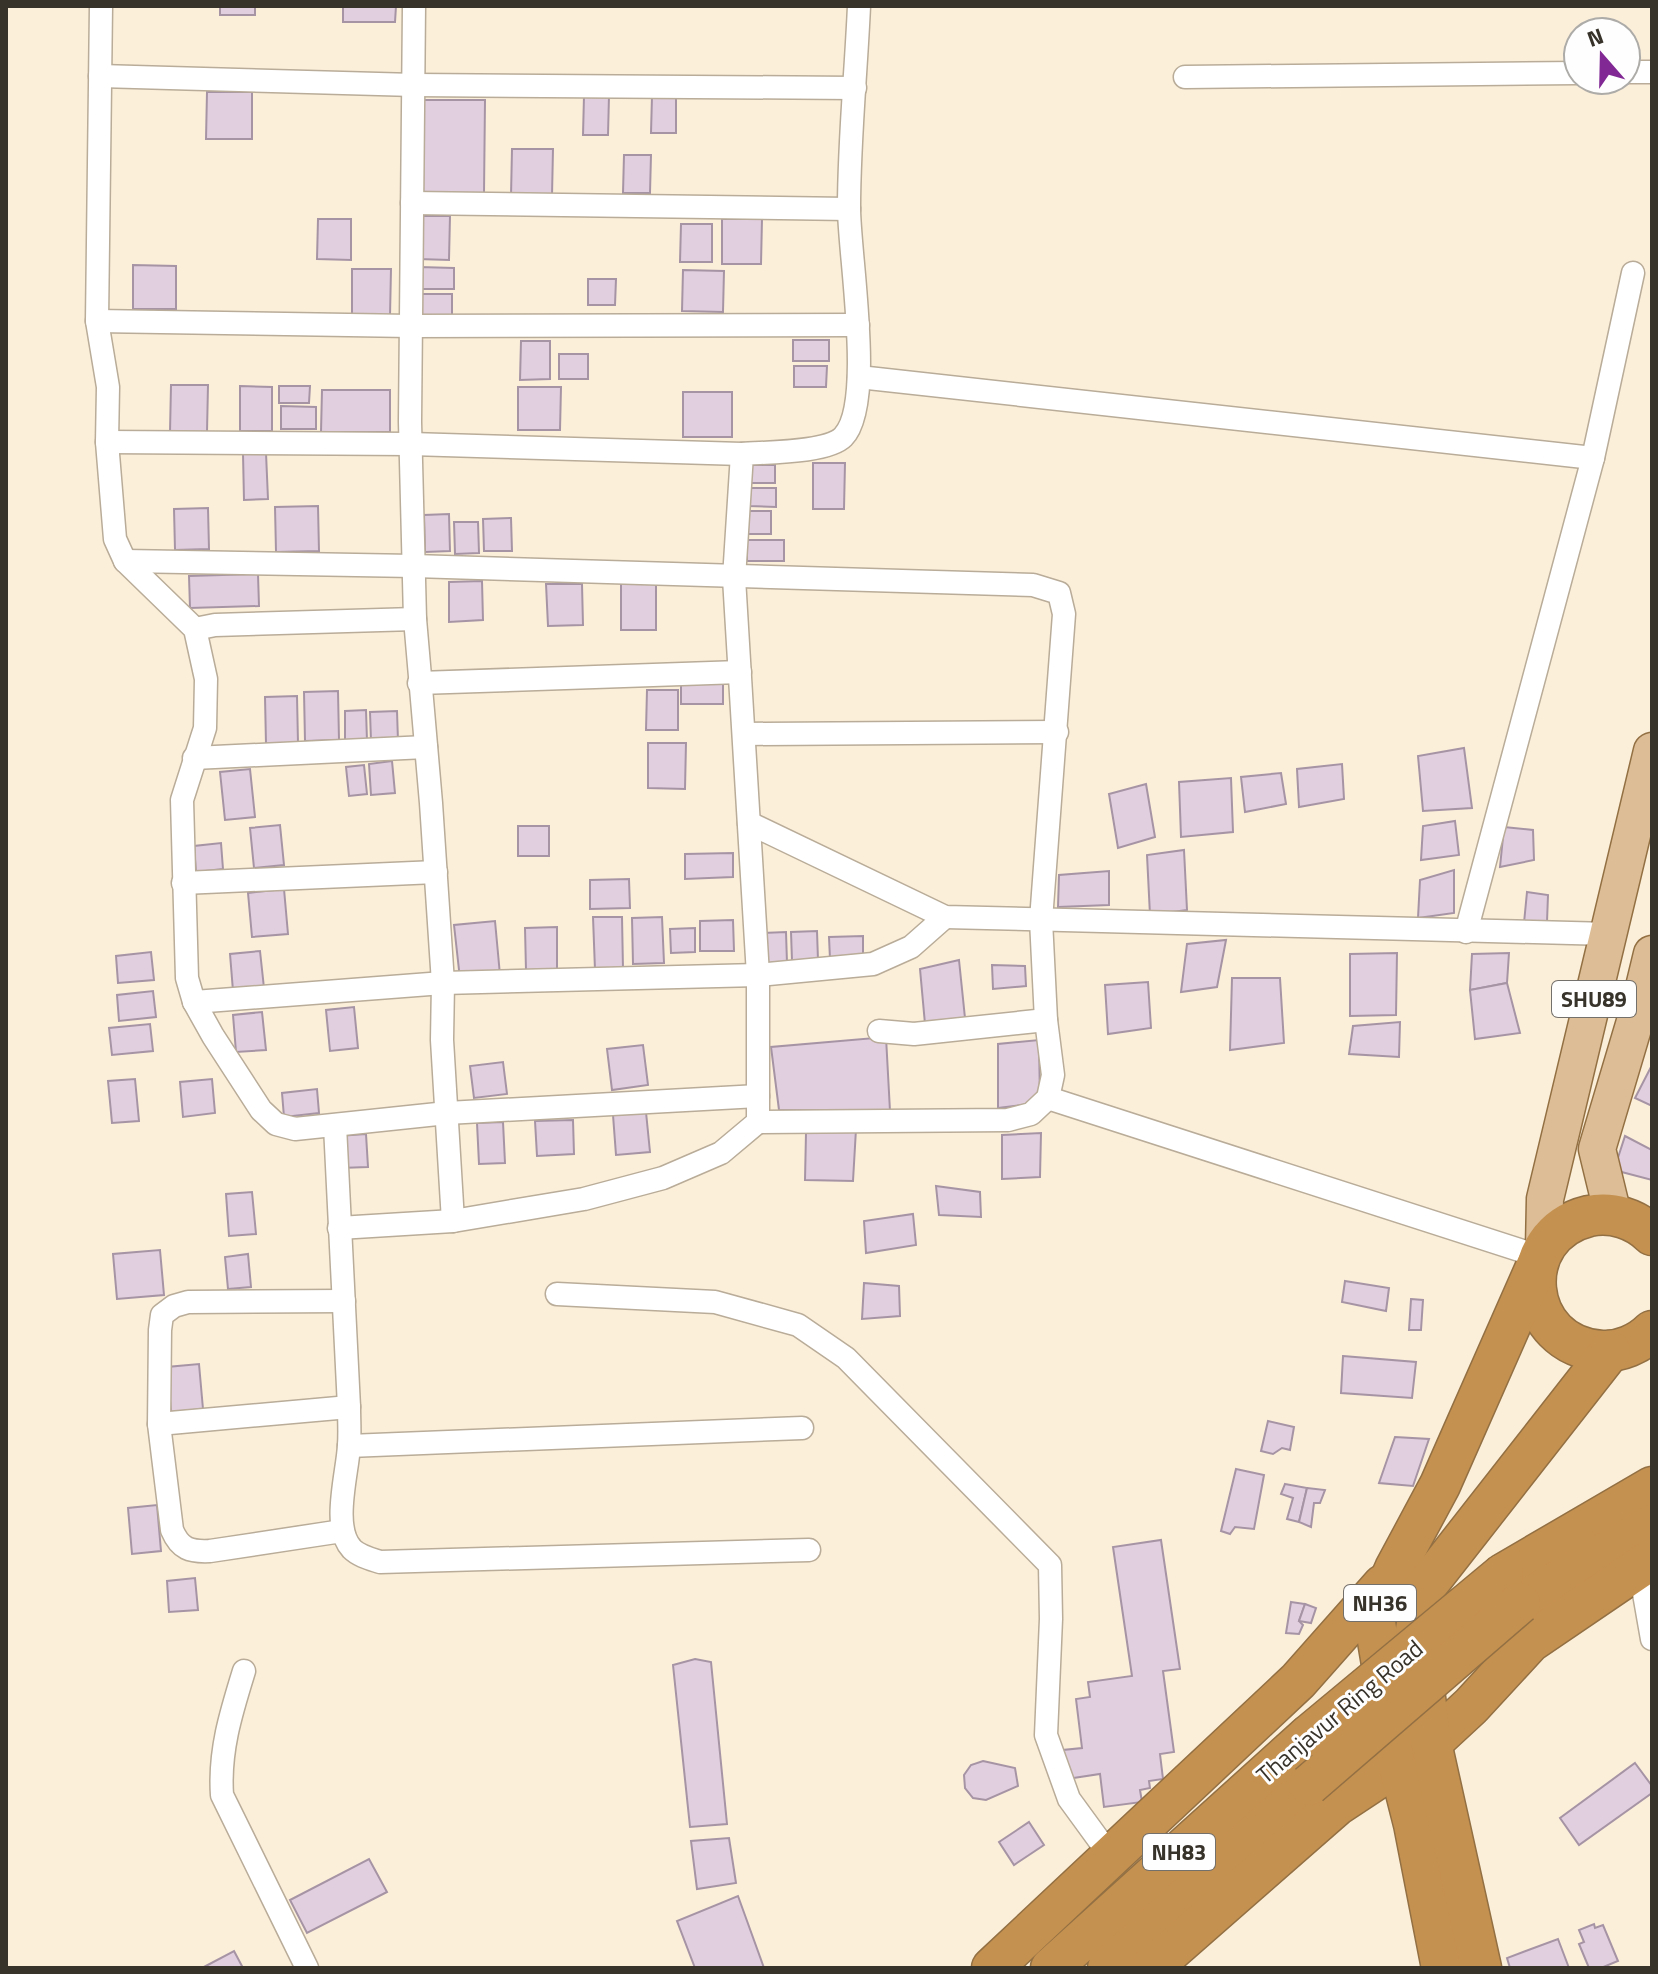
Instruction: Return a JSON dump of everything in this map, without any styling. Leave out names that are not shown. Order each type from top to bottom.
[{"type":"highway","name":"NH36","points":[[1481,1968],[1440,1785],[1415,1754],[1374,1617],[1395,1569],[1440,1485],[1541,1257],[1557,1233],[1573,1221],[1593,1215],[1637,1222]]},
{"type":"highway","points":[[1541,1257],[1535,1287],[1539,1308],[1551,1328],[1568,1342],[1588,1350],[1610,1351]]},
{"type":"highway","name":"NH36","points":[[1442,1968],[1414,1824],[1416,1630],[1423,1590],[1610,1351],[1629,1346],[1652,1331]]},
{"type":"highway","name":"Thanjavur Ring Road","points":[[1051,1968],[1308,1736],[1652,1487]]},
{"type":"highway","name":"Thanjavur Ring Road","points":[[1108,1968],[1323,1795],[1512,1589],[1652,1525]]},
{"type":"highway","points":[[1151,1968],[1323,1795],[1415,1754],[1471,1706],[1530,1642],[1646,1562]]},
{"type":"highway","points":[[992,1968],[1298,1681],[1395,1569]]},
{"type":"highway","points":[[1440,1785],[1449,1747],[1471,1706]]},
{"type":"highway","points":[[1323,1795],[1376,1797],[1399,1807],[1414,1824]]},
{"type":"main road","name":"SHU89","points":[[1541,1257],[1545,1199],[1652,751]]},
{"type":"main road","name":"SHU89","points":[[1637,1222],[1597,1149],[1652,954]]},
{"type":"street","points":[[101,6],[97,321],[108,387],[107,442],[115,539],[125,561],[195,629],[206,679],[205,728],[182,800],[187,978],[194,1002],[261,1110],[276,1124],[295,1129],[447,1113],[758,1096]]},
{"type":"street","points":[[414,6],[411,444],[415,619],[436,872],[453,1221]]},
{"type":"street","points":[[107,442],[411,444],[742,454],[821,447],[843,438],[854,419],[859,377],[849,209],[859,6]]},
{"type":"street","points":[[1185,77],[1562,73]]},
{"type":"street","points":[[100,76],[414,85],[855,88]]},
{"type":"street","points":[[412,203],[849,209]]},
{"type":"street","points":[[1466,932],[1593,458],[1633,273]]},
{"type":"street","points":[[97,321],[411,326],[858,325]]},
{"type":"street","points":[[859,377],[1593,458]]},
{"type":"street","points":[[742,454],[734,578],[758,975],[758,1122]]},
{"type":"street","points":[[125,561],[414,566],[1033,585],[1059,593],[1064,614],[1041,920],[1046,1020],[1053,1075],[1048,1098],[1031,1114],[1008,1120],[758,1122],[721,1153],[663,1178],[584,1199],[453,1221],[339,1228]]},
{"type":"street","points":[[195,629],[215,625],[415,619]]},
{"type":"street","points":[[419,683],[740,672]]},
{"type":"street","points":[[744,734],[1057,732]]},
{"type":"street","points":[[194,758],[426,747]]},
{"type":"street","points":[[749,823],[945,917],[1609,934]]},
{"type":"street","points":[[183,883],[436,872]]},
{"type":"street","points":[[194,1002],[443,983],[758,975],[873,964],[911,947],[945,917]]},
{"type":"street","points":[[879,1031],[914,1034],[1046,1020]]},
{"type":"street","points":[[1048,1098],[1541,1257]]},
{"type":"street","points":[[335,1126],[349,1407],[342,1531],[351,1548],[380,1562],[809,1550]]},
{"type":"street","points":[[557,1294],[715,1302],[798,1325],[846,1358],[1050,1565],[1046,1735],[1069,1799],[1112,1858]]},
{"type":"street","points":[[342,1531],[191,1552],[177,1542],[172,1530],[159,1424],[160,1330],[162,1315],[174,1306],[188,1302],[344,1301]]},
{"type":"street","points":[[159,1424],[349,1407]]},
{"type":"street","points":[[349,1446],[802,1428]]},
{"type":"street","points":[[1646,1562],[1652,1639]]},
{"type":"street","points":[[244,1671],[226,1729],[220,1767],[222,1795],[307,1968]]},
{"type":"building","points":[[220,6],[255,6],[255,15],[220,15]]},
{"type":"building","points":[[343,6],[396,6],[395,22],[343,22]]},
{"type":"building","points":[[207,92],[252,92],[252,139],[206,139]]},
{"type":"building","points":[[584,96],[609,96],[608,135],[583,135]]},
{"type":"building","points":[[652,96],[676,96],[676,133],[651,133]]},
{"type":"building","points":[[419,100],[485,100],[484,194],[419,194]]},
{"type":"building","points":[[512,149],[553,149],[552,196],[511,196]]},
{"type":"building","points":[[624,155],[651,155],[650,193],[623,193]]},
{"type":"building","points":[[418,216],[450,216],[449,260],[418,259]]},
{"type":"building","points":[[318,219],[351,219],[351,260],[317,259]]},
{"type":"building","points":[[722,219],[762,219],[761,264],[722,264]]},
{"type":"building","points":[[681,224],[712,224],[712,262],[680,262]]},
{"type":"building","points":[[133,265],[176,266],[176,309],[133,309]]},
{"type":"building","points":[[419,267],[454,268],[454,289],[419,289]]},
{"type":"building","points":[[352,269],[391,269],[390,316],[352,316]]},
{"type":"building","points":[[683,270],[724,271],[723,312],[682,311]]},
{"type":"building","points":[[588,279],[616,279],[615,305],[588,305]]},
{"type":"building","points":[[420,294],[452,294],[452,318],[420,318]]},
{"type":"building","points":[[793,340],[829,340],[829,361],[793,361]]},
{"type":"building","points":[[521,341],[550,341],[550,379],[520,380]]},
{"type":"building","points":[[559,354],[588,354],[588,379],[559,379]]},
{"type":"building","points":[[794,366],[827,366],[826,387],[794,387]]},
{"type":"building","points":[[171,385],[208,385],[207,432],[170,432]]},
{"type":"building","points":[[240,386],[272,387],[272,431],[240,431]]},
{"type":"building","points":[[279,386],[310,386],[309,403],[279,403]]},
{"type":"building","points":[[518,387],[561,387],[560,430],[518,430]]},
{"type":"building","points":[[322,390],[390,390],[390,432],[321,432]]},
{"type":"building","points":[[683,392],[732,392],[732,437],[683,437]]},
{"type":"building","points":[[281,406],[316,407],[316,429],[281,429]]},
{"type":"building","points":[[266,453],[268,499],[244,500],[243,454]]},
{"type":"building","points":[[813,463],[845,463],[844,509],[813,509]]},
{"type":"building","points":[[748,465],[775,465],[775,483],[748,483]]},
{"type":"building","points":[[749,488],[776,488],[776,507],[749,506]]},
{"type":"building","points":[[318,506],[319,551],[276,552],[275,507]]},
{"type":"building","points":[[208,508],[209,549],[175,550],[174,509]]},
{"type":"building","points":[[744,511],[771,511],[771,534],[744,534]]},
{"type":"building","points":[[449,514],[450,551],[425,552],[424,515]]},
{"type":"building","points":[[511,518],[512,551],[484,551],[483,519]]},
{"type":"building","points":[[454,522],[478,522],[479,553],[455,554]]},
{"type":"building","points":[[747,540],[784,540],[784,561],[747,561]]},
{"type":"building","points":[[258,574],[259,606],[190,608],[189,576]]},
{"type":"building","points":[[482,581],[483,620],[449,622],[449,582]]},
{"type":"building","points":[[621,583],[656,583],[656,630],[621,630]]},
{"type":"building","points":[[546,584],[582,584],[583,625],[548,626]]},
{"type":"building","points":[[681,683],[723,683],[723,704],[681,704]]},
{"type":"building","points":[[647,690],[678,690],[678,730],[646,730]]},
{"type":"building","points":[[338,691],[339,740],[305,741],[304,692]]},
{"type":"building","points":[[297,696],[298,743],[266,744],[265,697]]},
{"type":"building","points":[[366,710],[367,741],[345,742],[345,711]]},
{"type":"building","points":[[397,711],[398,741],[371,741],[370,712]]},
{"type":"building","points":[[648,743],[686,743],[685,789],[648,788]]},
{"type":"building","points":[[1464,748],[1472,808],[1423,811],[1418,756]]},
{"type":"building","points":[[392,761],[395,793],[371,795],[369,764]]},
{"type":"building","points":[[1342,764],[1344,799],[1299,807],[1297,769]]},
{"type":"building","points":[[364,765],[367,794],[349,796],[346,767]]},
{"type":"building","points":[[250,769],[255,817],[225,820],[220,772]]},
{"type":"building","points":[[1281,773],[1286,804],[1245,812],[1241,777]]},
{"type":"building","points":[[1231,778],[1233,832],[1181,837],[1179,782]]},
{"type":"building","points":[[1146,784],[1155,837],[1118,848],[1109,794]]},
{"type":"building","points":[[1455,821],[1459,855],[1421,860],[1423,826]]},
{"type":"building","points":[[280,825],[284,865],[254,868],[250,828]]},
{"type":"building","points":[[518,826],[549,826],[549,856],[518,856]]},
{"type":"building","points":[[1504,827],[1533,830],[1534,860],[1500,867]]},
{"type":"building","points":[[221,843],[223,869],[196,872],[194,846]]},
{"type":"building","points":[[1184,850],[1187,910],[1150,915],[1147,855]]},
{"type":"building","points":[[733,853],[733,877],[685,879],[685,854]]},
{"type":"building","points":[[1454,870],[1454,913],[1418,918],[1420,880]]},
{"type":"building","points":[[1109,871],[1109,905],[1058,907],[1059,875]]},
{"type":"building","points":[[629,879],[630,908],[590,909],[590,880]]},
{"type":"building","points":[[284,889],[288,934],[252,937],[248,893]]},
{"type":"building","points":[[1527,892],[1548,895],[1547,922],[1524,923]]},
{"type":"building","points":[[593,917],[622,917],[623,969],[595,970]]},
{"type":"building","points":[[662,917],[664,963],[633,964],[632,918]]},
{"type":"building","points":[[733,920],[734,951],[700,951],[700,921]]},
{"type":"building","points":[[495,921],[500,975],[460,979],[454,925]]},
{"type":"building","points":[[557,927],[557,970],[526,971],[525,928]]},
{"type":"building","points":[[695,928],[695,952],[671,953],[670,929]]},
{"type":"building","points":[[817,931],[818,960],[792,961],[791,932]]},
{"type":"building","points":[[786,932],[787,963],[763,964],[762,933]]},
{"type":"building","points":[[863,936],[863,958],[830,959],[829,937]]},
{"type":"building","points":[[1226,940],[1217,987],[1181,992],[1187,944]]},
{"type":"building","points":[[260,951],[264,988],[233,991],[230,954]]},
{"type":"building","points":[[151,952],[154,980],[118,983],[116,956]]},
{"type":"building","points":[[1397,953],[1396,1015],[1350,1016],[1350,954]]},
{"type":"building","points":[[1509,953],[1507,983],[1470,990],[1472,954]]},
{"type":"building","points":[[959,960],[965,1018],[925,1024],[920,969]]},
{"type":"building","points":[[992,965],[1025,966],[1026,986],[993,989]]},
{"type":"building","points":[[1232,978],[1280,978],[1284,1043],[1230,1050]]},
{"type":"building","points":[[1148,982],[1151,1028],[1108,1034],[1105,985]]},
{"type":"building","points":[[1507,983],[1520,1033],[1475,1039],[1470,990]]},
{"type":"building","points":[[153,991],[156,1017],[119,1021],[117,995]]},
{"type":"building","points":[[354,1007],[358,1048],[330,1051],[326,1010]]},
{"type":"building","points":[[262,1012],[266,1050],[236,1052],[233,1015]]},
{"type":"building","points":[[1400,1022],[1399,1057],[1349,1054],[1353,1026]]},
{"type":"building","points":[[150,1024],[153,1051],[112,1055],[109,1028]]},
{"type":"building","points":[[886,1037],[890,1111],[779,1110],[771,1047]]},
{"type":"building","points":[[1039,1040],[1040,1103],[998,1108],[998,1044]]},
{"type":"building","points":[[643,1045],[648,1085],[612,1090],[607,1049]]},
{"type":"building","points":[[503,1062],[507,1094],[474,1098],[470,1066]]},
{"type":"building","points":[[1652,1065],[1652,1106],[1635,1098]]},
{"type":"building","points":[[135,1079],[139,1121],[112,1123],[108,1081]]},
{"type":"building","points":[[212,1079],[215,1113],[183,1117],[180,1082]]},
{"type":"building","points":[[317,1089],[319,1113],[284,1117],[282,1093]]},
{"type":"building","points":[[646,1112],[650,1152],[616,1155],[613,1115]]},
{"type":"building","points":[[573,1120],[574,1154],[537,1156],[535,1121]]},
{"type":"building","points":[[503,1122],[505,1163],[479,1164],[477,1123]]},
{"type":"building","points":[[856,1129],[853,1181],[805,1180],[806,1133]]},
{"type":"building","points":[[1041,1133],[1040,1177],[1002,1179],[1002,1135]]},
{"type":"building","points":[[366,1134],[368,1167],[340,1168],[338,1136]]},
{"type":"building","points":[[1625,1136],[1652,1150],[1652,1180],[1614,1170]]},
{"type":"building","points":[[936,1186],[980,1192],[981,1217],[939,1215]]},
{"type":"building","points":[[252,1192],[256,1234],[229,1236],[226,1194]]},
{"type":"building","points":[[913,1214],[916,1245],[866,1253],[864,1221]]},
{"type":"building","points":[[160,1250],[164,1295],[117,1299],[113,1254]]},
{"type":"building","points":[[248,1254],[251,1287],[228,1289],[225,1257]]},
{"type":"building","points":[[1345,1281],[1389,1288],[1386,1311],[1342,1302]]},
{"type":"building","points":[[864,1283],[899,1286],[900,1316],[862,1319]]},
{"type":"building","points":[[1411,1299],[1423,1300],[1421,1330],[1409,1330]]},
{"type":"building","points":[[1343,1356],[1416,1362],[1412,1398],[1341,1393]]},
{"type":"building","points":[[199,1364],[203,1409],[171,1412],[167,1367]]},
{"type":"building","points":[[1268,1421],[1294,1427],[1290,1450],[1282,1448],[1273,1454],[1261,1451]]},
{"type":"building","points":[[1395,1437],[1429,1439],[1413,1486],[1379,1483]]},
{"type":"building","points":[[1236,1469],[1264,1475],[1254,1529],[1235,1527],[1230,1534],[1221,1531]]},
{"type":"building","points":[[1285,1484],[1307,1488],[1299,1522],[1287,1519],[1293,1498],[1281,1494]]},
{"type":"building","points":[[1307,1488],[1325,1490],[1320,1503],[1314,1503],[1311,1527],[1299,1522]]},
{"type":"building","points":[[157,1505],[161,1551],[132,1554],[128,1508]]},
{"type":"building","points":[[1161,1540],[1180,1669],[1163,1671],[1174,1752],[1160,1754],[1163,1779],[1149,1781],[1150,1788],[1140,1790],[1142,1802],[1104,1807],[1100,1774],[1067,1779],[1063,1750],[1082,1748],[1076,1699],[1090,1697],[1088,1682],[1132,1676],[1113,1547]]},
{"type":"building","points":[[195,1578],[198,1610],[169,1612],[167,1581]]},
{"type":"building","points":[[1291,1602],[1305,1604],[1299,1621],[1303,1625],[1299,1634],[1286,1633]]},
{"type":"building","points":[[1305,1604],[1316,1608],[1311,1623],[1299,1621]]},
{"type":"building","points":[[695,1659],[711,1662],[727,1824],[690,1827],[673,1665]]},
{"type":"building","points":[[983,1761],[1015,1768],[1018,1786],[986,1800],[973,1798],[965,1788],[964,1775],[971,1765]]},
{"type":"building","points":[[1635,1763],[1652,1786],[1652,1793],[1579,1845],[1560,1818]]},
{"type":"building","points":[[1029,1822],[1044,1845],[1014,1865],[999,1842]]},
{"type":"building","points":[[729,1838],[736,1883],[697,1889],[691,1841]]},
{"type":"building","points":[[369,1859],[387,1892],[307,1933],[290,1900]]},
{"type":"building","points":[[738,1896],[764,1968],[695,1968],[677,1921]]},
{"type":"building","points":[[1594,1924],[1595,1928],[1603,1925],[1618,1961],[1601,1968],[1589,1968],[1579,1944],[1584,1942],[1579,1930]]},
{"type":"building","points":[[1558,1939],[1569,1968],[1510,1968],[1507,1958]]},
{"type":"building","points":[[234,1951],[243,1968],[202,1968]]}]
